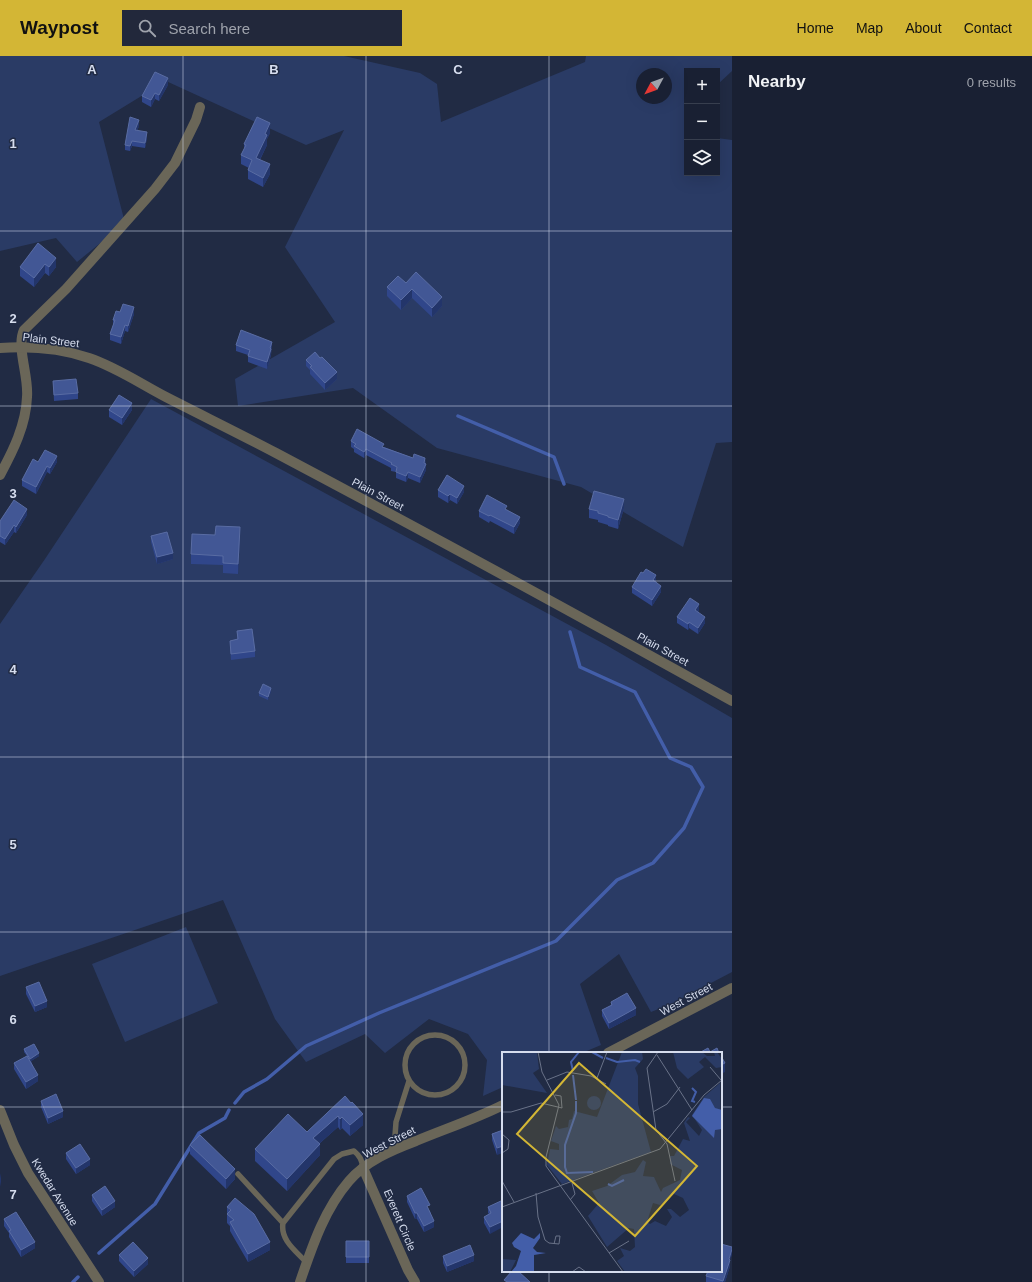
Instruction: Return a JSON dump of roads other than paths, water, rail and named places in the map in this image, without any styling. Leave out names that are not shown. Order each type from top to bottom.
[{"type":"street","points":[[0,475],[13,452],[23,423],[27,397],[26,376],[21,347],[22,334],[27,327],[66,289],[155,189],[175,163],[196,120],[200,107]]},
{"type":"street","name":"Plain Street","points":[[0,348],[21,347],[67,352],[91,358],[115,369],[528,588],[732,700]]},
{"type":"street","name":"West Street","points":[[610,1052],[732,988]]},
{"type":"street","name":"West Street","points":[[300,1282],[321,1226],[349,1181],[363,1168],[398,1148],[502,1105]]},
{"type":"street","name":"Kwedar Avenue","points":[[0,1110],[14,1145],[28,1173],[99,1282]]},
{"type":"street","name":"Everett Circle","points":[[363,1168],[408,1270],[415,1282]]},
{"type":"lane","points":[[398,1148],[395,1136],[396,1122],[409,1081],[405,1063],[412,1045],[420,1039],[438,1035],[448,1038],[457,1044],[463,1052],[466,1063],[465,1073],[460,1083],[453,1090],[444,1095],[433,1096],[424,1093],[409,1081]]},
{"type":"lane","points":[[307,1262],[287,1242],[283,1235],[283,1223],[334,1159],[342,1154],[354,1151],[362,1160],[363,1168]]},
{"type":"lane","points":[[238,1174],[283,1223]]},
{"type":"waterway","points":[[458,416],[554,457],[564,484]]},
{"type":"waterway","points":[[235,1103],[244,1092],[267,1079],[306,1046],[379,1013],[556,941],[617,880],[653,863],[684,828],[703,787],[691,767],[670,758],[635,692],[580,667],[570,632]]},
{"type":"waterway","points":[[99,1253],[155,1204],[199,1133],[225,1118],[229,1110]]},
{"type":"waterway","points":[[73,1282],[78,1277]]}]
